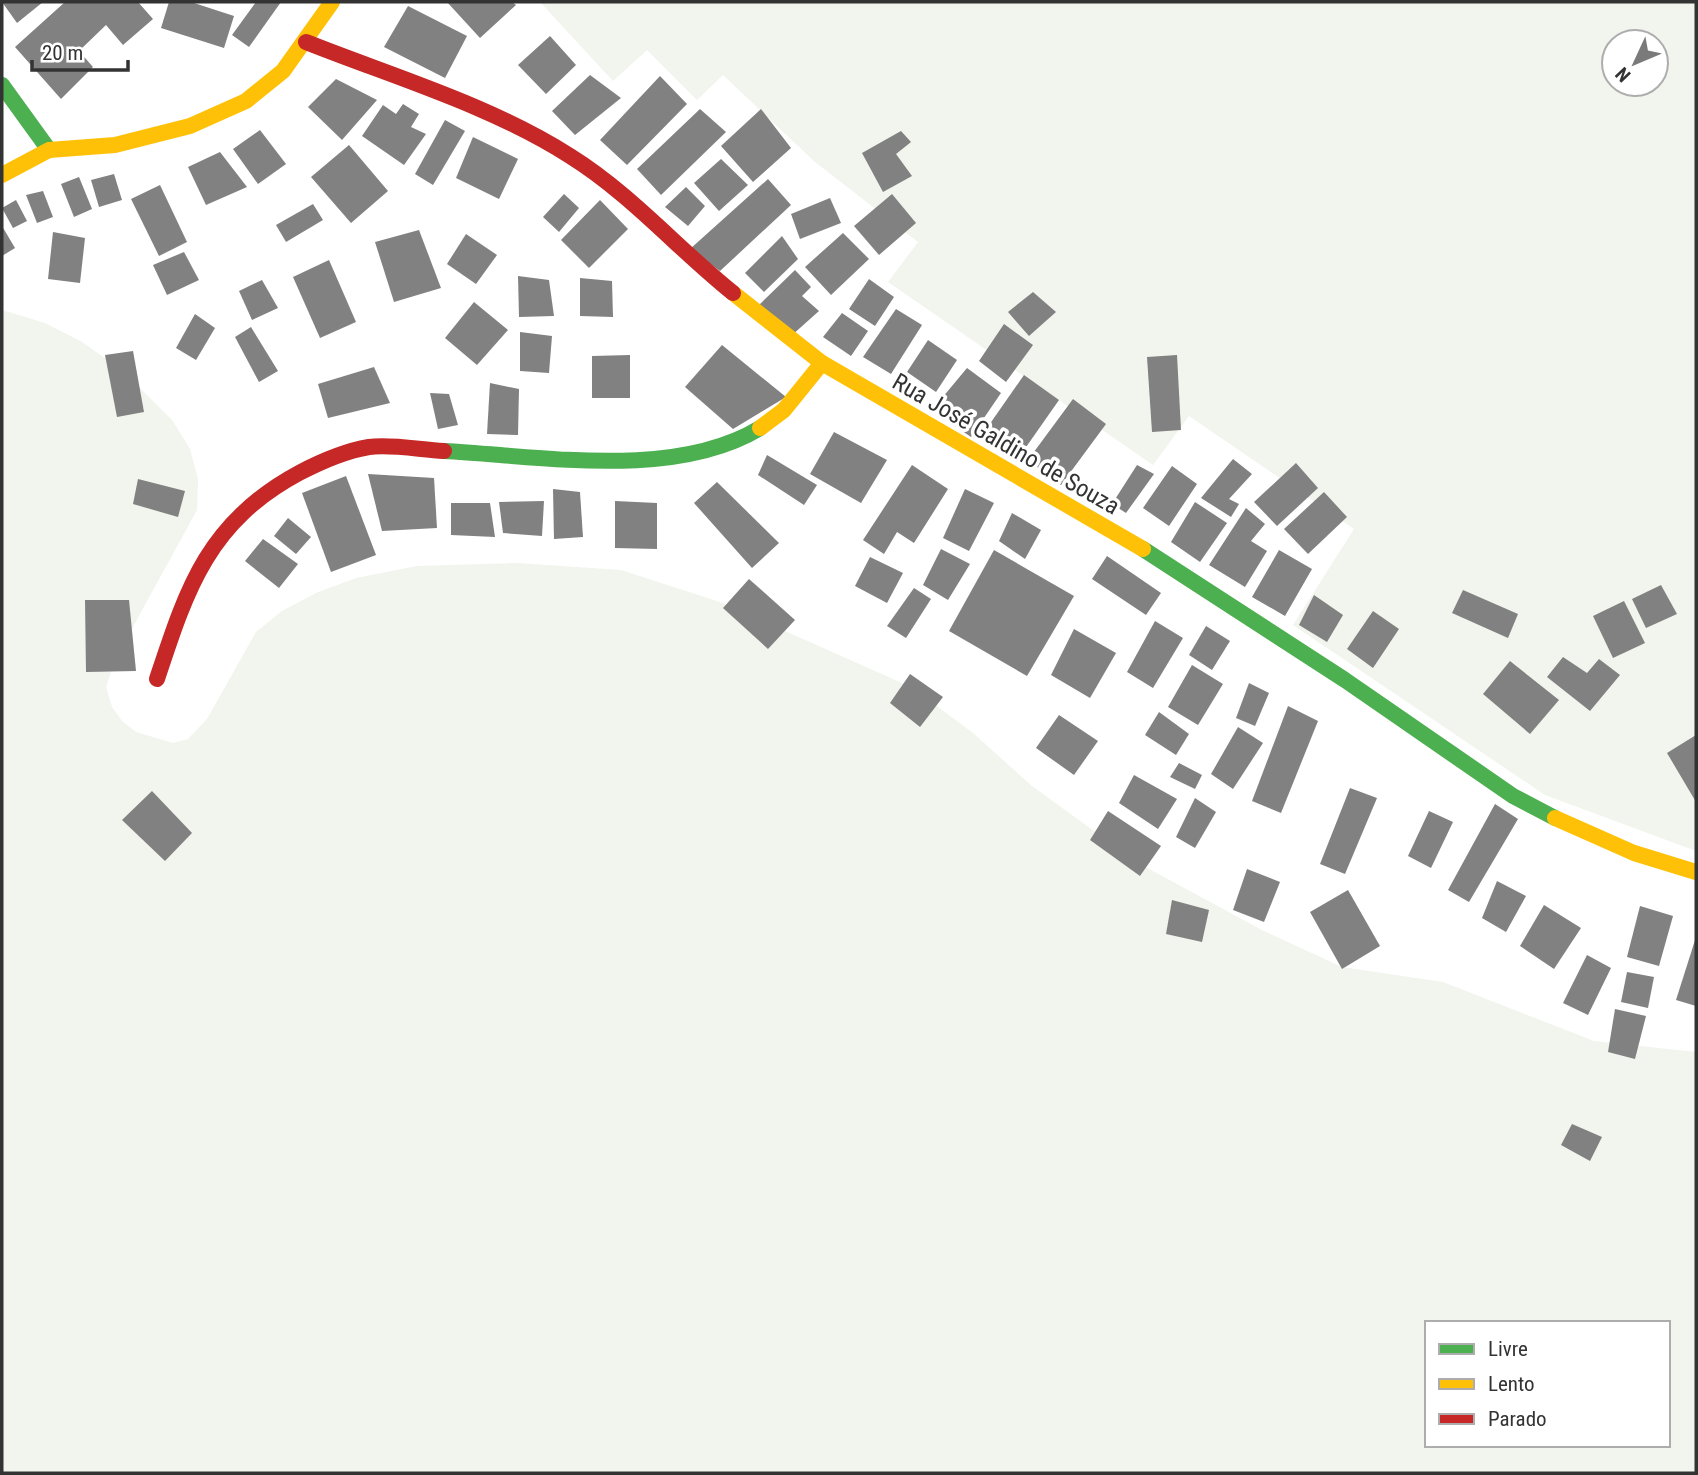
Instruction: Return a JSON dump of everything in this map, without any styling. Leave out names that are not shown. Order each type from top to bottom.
[{"type":"street","points":[[2,175],[49,150],[116,145],[190,126],[246,101],[283,71],[332,2]]},
{"type":"street","name":"Rua José Galdino de Souza","points":[[306,42],[519,126],[571,156],[612,185],[713,276],[822,363],[1139,547],[1345,680],[1513,796],[1571,827],[1634,853],[1696,872]]},
{"type":"street","points":[[2,85],[49,150]]},
{"type":"street","points":[[157,679],[184,598],[212,544],[251,502],[298,472],[336,454],[370,447],[601,460],[668,459],[720,447],[755,432],[785,409],[822,363]]},
{"type":"shaded area","points":[[540,2],[1696,2],[1696,851],[1545,795],[1293,625],[1354,529],[1189,416],[1153,465],[888,282],[918,242],[815,162],[723,75],[697,100],[647,50],[613,81]]},
{"type":"shaded area","points":[[2,310],[45,323],[82,342],[123,371],[172,420],[190,449],[198,479],[197,510],[113,666],[106,687],[112,707],[122,721],[136,732],[173,743],[188,739],[207,719],[256,632],[282,611],[316,593],[356,578],[417,566],[517,563],[621,570],[720,602],[911,687],[973,733],[1032,786],[1138,863],[1262,930],[1342,967],[1443,982],[1594,1041],[1696,1052],[1696,1473],[2,1473]]},
{"type":"building","points":[[2,2],[43,2],[17,23]]},
{"type":"building","points":[[65,2],[138,2],[153,19],[123,45],[106,25],[79,51],[93,67],[61,99],[15,47]]},
{"type":"building","points":[[169,2],[191,2],[234,16],[224,48],[161,28]]},
{"type":"building","points":[[256,2],[281,2],[249,47],[232,35]]},
{"type":"building","points":[[447,2],[512,2],[516,5],[480,38]]},
{"type":"building","points":[[408,6],[467,36],[445,78],[384,47]]},
{"type":"building","points":[[550,36],[576,65],[546,94],[518,65]]},
{"type":"building","points":[[590,75],[621,98],[575,135],[552,111]]},
{"type":"building","points":[[660,76],[687,104],[627,165],[600,140]]},
{"type":"building","points":[[336,79],[377,100],[342,140],[308,107]]},
{"type":"building","points":[[403,104],[419,114],[411,127],[426,134],[404,165],[362,136],[383,105],[396,114]]},
{"type":"building","points":[[700,109],[726,132],[661,195],[637,169]]},
{"type":"building","points":[[761,109],[791,148],[753,182],[721,146]]},
{"type":"building","points":[[445,120],[465,131],[433,185],[415,174]]},
{"type":"building","points":[[260,130],[286,164],[258,184],[233,149]]},
{"type":"building","points":[[901,131],[911,142],[896,154],[912,176],[883,192],[862,153]]},
{"type":"building","points":[[473,137],[518,159],[499,199],[456,178]]},
{"type":"building","points":[[349,145],[388,191],[351,223],[311,177]]},
{"type":"building","points":[[220,152],[247,187],[206,205],[188,167]]},
{"type":"building","points":[[721,159],[748,185],[719,211],[694,183]]},
{"type":"building","points":[[114,174],[122,200],[99,207],[91,180]]},
{"type":"building","points":[[79,177],[92,209],[74,217],[61,184]]},
{"type":"building","points":[[768,179],[791,205],[720,271],[690,249]]},
{"type":"building","points":[[160,185],[187,242],[159,256],[131,199]]},
{"type":"building","points":[[686,187],[705,206],[688,226],[665,207]]},
{"type":"building","points":[[43,191],[53,217],[37,223],[26,195]]},
{"type":"building","points":[[564,194],[579,208],[559,232],[543,217]]},
{"type":"building","points":[[892,194],[916,223],[879,255],[854,226]]},
{"type":"building","points":[[830,198],[841,223],[800,239],[791,214]]},
{"type":"building","points":[[16,200],[27,221],[13,228],[2,208]]},
{"type":"building","points":[[600,200],[628,229],[589,268],[561,240]]},
{"type":"building","points":[[313,204],[323,220],[286,242],[276,225]]},
{"type":"building","points":[[2,226],[15,248],[2,256]]},
{"type":"building","points":[[419,230],[441,288],[394,302],[375,242]]},
{"type":"building","points":[[53,232],[85,238],[80,283],[48,279]]},
{"type":"building","points":[[843,233],[869,259],[831,295],[805,267]]},
{"type":"building","points":[[466,234],[497,255],[476,284],[447,264]]},
{"type":"building","points":[[782,236],[798,259],[764,292],[745,273]]},
{"type":"building","points":[[184,252],[199,280],[167,295],[153,265]]},
{"type":"building","points":[[329,260],[356,322],[320,338],[293,277]]},
{"type":"building","points":[[795,270],[811,287],[802,296],[819,311],[791,336],[759,305]]},
{"type":"building","points":[[518,276],[549,280],[554,316],[519,317]]},
{"type":"building","points":[[580,278],[612,281],[613,317],[580,316]]},
{"type":"building","points":[[869,279],[894,297],[875,326],[849,309]]},
{"type":"building","points":[[262,280],[278,308],[252,320],[239,291]]},
{"type":"building","points":[[1033,292],[1056,312],[1029,336],[1008,312]]},
{"type":"building","points":[[474,302],[508,330],[477,365],[445,338]]},
{"type":"building","points":[[896,309],[922,325],[891,374],[863,357]]},
{"type":"building","points":[[842,313],[868,331],[851,356],[823,337]]},
{"type":"building","points":[[195,314],[215,328],[196,360],[176,348]]},
{"type":"building","points":[[1004,324],[1033,345],[1006,382],[979,361]]},
{"type":"building","points":[[251,327],[278,371],[259,382],[235,337]]},
{"type":"building","points":[[520,332],[552,336],[549,373],[520,371]]},
{"type":"building","points":[[928,340],[957,360],[936,392],[907,372]]},
{"type":"building","points":[[722,345],[786,397],[733,429],[685,387]]},
{"type":"building","points":[[133,351],[144,412],[117,417],[105,355]]},
{"type":"building","points":[[630,355],[630,398],[592,398],[592,356]]},
{"type":"building","points":[[1177,355],[1181,430],[1152,432],[1147,357]]},
{"type":"building","points":[[374,367],[390,403],[328,418],[318,384]]},
{"type":"building","points":[[967,368],[1001,393],[971,437],[932,410]]},
{"type":"building","points":[[1024,375],[1059,400],[1017,460],[980,438]]},
{"type":"building","points":[[490,383],[519,389],[518,435],[487,434]]},
{"type":"building","points":[[430,393],[449,394],[458,425],[438,429]]},
{"type":"building","points":[[1073,399],[1106,424],[1061,485],[1028,460]]},
{"type":"building","points":[[834,432],[887,460],[861,503],[810,474]]},
{"type":"building","points":[[767,455],[817,485],[804,505],[758,475]]},
{"type":"building","points":[[1233,459],[1252,474],[1229,499],[1239,504],[1231,517],[1201,498]]},
{"type":"building","points":[[1296,463],[1318,488],[1277,526],[1254,502]]},
{"type":"building","points":[[912,465],[948,489],[914,543],[897,532],[884,554],[863,540]]},
{"type":"building","points":[[1137,465],[1154,474],[1126,513],[1112,504]]},
{"type":"building","points":[[1172,466],[1197,484],[1169,526],[1143,508]]},
{"type":"building","points":[[368,474],[434,478],[437,528],[382,531]]},
{"type":"building","points":[[346,476],[376,555],[331,572],[302,493]]},
{"type":"building","points":[[138,479],[185,491],[178,517],[133,504]]},
{"type":"building","points":[[717,482],[779,543],[752,568],[694,503]]},
{"type":"building","points":[[553,489],[580,492],[583,537],[554,539]]},
{"type":"building","points":[[965,489],[994,503],[969,551],[943,538]]},
{"type":"building","points":[[1324,492],[1347,517],[1308,554],[1284,529]]},
{"type":"building","points":[[544,501],[542,536],[503,533],[499,502]]},
{"type":"building","points":[[615,501],[657,503],[657,549],[615,548]]},
{"type":"building","points":[[1195,502],[1227,523],[1200,562],[1171,542]]},
{"type":"building","points":[[451,503],[490,503],[495,537],[451,535]]},
{"type":"building","points":[[1246,508],[1265,524],[1251,541],[1267,551],[1245,587],[1209,565]]},
{"type":"building","points":[[1012,513],[1041,530],[1025,559],[999,541]]},
{"type":"building","points":[[288,518],[311,537],[296,554],[274,536]]},
{"type":"building","points":[[263,539],[298,564],[279,588],[245,561]]},
{"type":"building","points":[[941,549],[970,564],[948,600],[923,585]]},
{"type":"building","points":[[994,550],[1074,596],[1027,676],[949,631]]},
{"type":"building","points":[[1279,550],[1312,569],[1285,616],[1252,597]]},
{"type":"building","points":[[1107,556],[1161,593],[1146,615],[1092,579]]},
{"type":"building","points":[[870,557],[903,573],[887,603],[855,586]]},
{"type":"building","points":[[749,579],[795,620],[768,649],[723,608]]},
{"type":"building","points":[[1661,585],[1677,614],[1646,628],[1632,599]]},
{"type":"building","points":[[914,588],[931,599],[906,638],[887,626]]},
{"type":"building","points":[[1463,590],[1518,614],[1508,638],[1452,613]]},
{"type":"building","points":[[1314,595],[1343,615],[1327,642],[1299,625]]},
{"type":"building","points":[[85,600],[129,600],[136,671],[86,672]]},
{"type":"building","points":[[1624,601],[1645,643],[1613,658],[1593,616]]},
{"type":"building","points":[[1373,611],[1399,629],[1373,668],[1347,649]]},
{"type":"building","points":[[1155,621],[1183,638],[1153,688],[1127,672]]},
{"type":"building","points":[[1206,626],[1230,641],[1212,670],[1189,655]]},
{"type":"building","points":[[1074,629],[1116,653],[1090,698],[1051,675]]},
{"type":"building","points":[[1563,657],[1587,673],[1599,659],[1620,675],[1590,711],[1547,677]]},
{"type":"building","points":[[1510,661],[1559,700],[1530,734],[1483,694]]},
{"type":"building","points":[[1192,665],[1223,684],[1198,725],[1168,707]]},
{"type":"building","points":[[910,674],[943,697],[920,727],[890,703]]},
{"type":"building","points":[[1249,683],[1269,693],[1255,726],[1236,718]]},
{"type":"building","points":[[1288,706],[1318,721],[1281,813],[1252,801]]},
{"type":"building","points":[[1159,712],[1189,734],[1176,755],[1145,735]]},
{"type":"building","points":[[1059,715],[1098,741],[1074,775],[1036,748]]},
{"type":"building","points":[[1238,727],[1263,743],[1233,789],[1211,774]]},
{"type":"building","points":[[1696,735],[1696,802],[1667,753]]},
{"type":"building","points":[[1179,763],[1202,775],[1195,789],[1170,777]]},
{"type":"building","points":[[1134,775],[1177,799],[1158,829],[1119,803]]},
{"type":"building","points":[[1350,788],[1377,798],[1345,874],[1320,864]]},
{"type":"building","points":[[152,791],[192,833],[165,861],[122,820]]},
{"type":"building","points":[[1195,798],[1216,812],[1195,848],[1176,837]]},
{"type":"building","points":[[1495,804],[1518,819],[1469,902],[1448,890]]},
{"type":"building","points":[[1108,811],[1161,846],[1140,876],[1090,840]]},
{"type":"building","points":[[1429,811],[1453,822],[1431,868],[1408,856]]},
{"type":"building","points":[[1247,869],[1280,882],[1264,922],[1233,910]]},
{"type":"building","points":[[1497,881],[1526,896],[1506,932],[1482,918]]},
{"type":"building","points":[[1348,890],[1380,946],[1342,969],[1310,912]]},
{"type":"building","points":[[1172,900],[1209,910],[1202,942],[1166,934]]},
{"type":"building","points":[[1544,905],[1581,928],[1554,969],[1520,946]]},
{"type":"building","points":[[1640,906],[1673,916],[1659,966],[1627,957]]},
{"type":"building","points":[[1696,937],[1696,1006],[1676,1000]]},
{"type":"building","points":[[1587,955],[1611,968],[1588,1015],[1563,1003]]},
{"type":"building","points":[[1627,972],[1654,977],[1648,1008],[1621,1002]]},
{"type":"building","points":[[1615,1009],[1646,1016],[1635,1059],[1608,1052]]},
{"type":"building","points":[[1572,1124],[1602,1137],[1590,1161],[1561,1145]]},
{"type":"traffic: fast","points":[[2,85],[49,150]]},
{"type":"traffic: fast","points":[[444,451],[564,460],[648,459],[688,454],[726,444],[760,428]]},
{"type":"traffic: fast","points":[[1143,549],[1345,680],[1513,796],[1555,818]]},
{"type":"traffic: slow","points":[[2,175],[49,150],[115,145],[190,126],[246,101],[283,71],[332,2]]},
{"type":"traffic: slow","points":[[733,293],[822,363],[1143,549]]},
{"type":"traffic: slow","points":[[760,428],[784,410],[822,363]]},
{"type":"traffic: slow","points":[[1555,818],[1634,853],[1696,872]]},
{"type":"traffic: jam","points":[[306,42],[475,107],[570,156],[634,204],[733,293]]},
{"type":"traffic: jam","points":[[157,679],[179,615],[205,560],[243,513],[268,492],[315,465],[360,449],[387,446],[444,451]]}]
